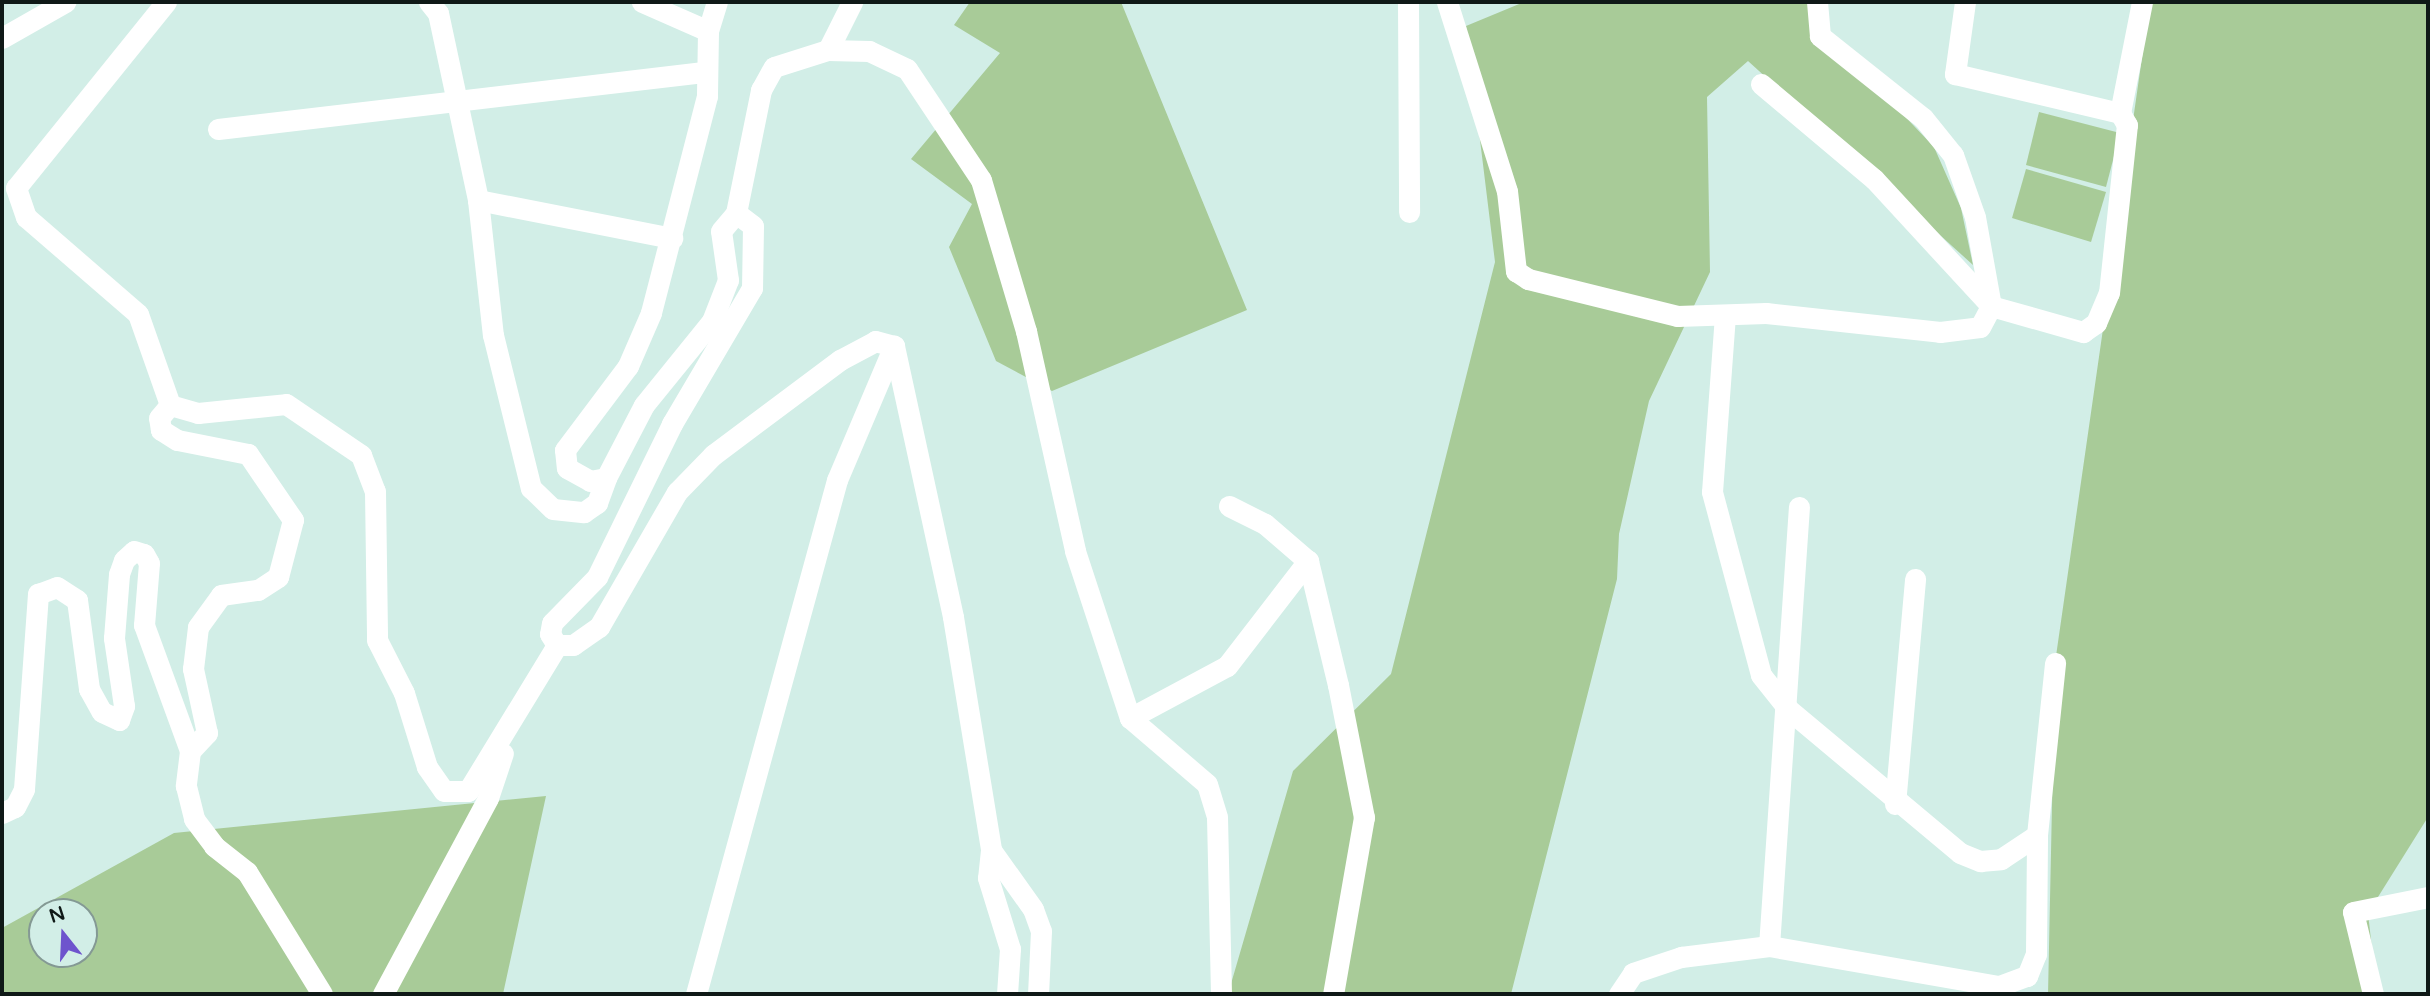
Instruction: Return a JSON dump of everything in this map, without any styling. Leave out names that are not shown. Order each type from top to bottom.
[{"type":"street","points":[[2,38],[38,8],[65,2]]},
{"type":"street","points":[[166,2],[16,188],[26,218],[138,314],[170,405]]},
{"type":"street","points":[[429,2],[438,13],[478,200],[493,335],[531,488],[553,509],[584,512],[597,503],[606,478],[644,405],[712,321],[729,280],[721,231],[726,218],[736,213]]},
{"type":"street","points":[[642,2],[687,12],[708,31]]},
{"type":"street","points":[[606,478],[580,478],[567,468],[565,450],[628,366],[672,238],[707,96],[708,31],[717,2]]},
{"type":"street","points":[[828,50],[852,2]]},
{"type":"street","points":[[1408,2],[1409,212]]},
{"type":"street","points":[[1447,2],[1507,191],[1516,271],[1528,279],[1677,316],[1725,315],[1957,333],[1980,327],[1991,306],[1975,217],[1953,155],[1923,118],[1820,36],[1817,2]]},
{"type":"street","points":[[1965,2],[1955,74],[2120,113]]},
{"type":"street","points":[[1761,84],[1874,179],[1991,306],[2083,332],[2096,323],[2109,293],[2127,125],[2120,113],[2142,2]]},
{"type":"street","points":[[736,213],[761,90],[775,67],[828,50],[869,51],[907,69],[981,180],[1026,331],[1075,551],[1130,719],[1207,784],[1217,817],[1221,994]]},
{"type":"street","points":[[218,129],[706,72]]},
{"type":"street","points":[[478,200],[672,238]]},
{"type":"street","points":[[170,405],[198,413],[286,404],[361,455],[375,491],[377,640],[404,693],[434,783],[457,796],[468,791],[511,727],[557,645],[552,623],[597,577],[672,424],[744,307],[757,244],[753,226],[736,213]]},
{"type":"street","points":[[1725,315],[1713,492],[1761,675],[1788,709],[1895,804],[1980,861],[2001,859],[2037,835]]},
{"type":"street","points":[[557,645],[573,645],[599,627],[677,492],[713,455],[840,360],[875,341],[894,346]]},
{"type":"street","points":[[894,346],[953,617],[990,850],[988,878],[1010,949],[1007,994]]},
{"type":"street","points":[[696,994],[837,480],[894,346]]},
{"type":"street","points":[[170,405],[159,418],[161,430],[177,440],[248,454],[293,520],[278,577],[258,590],[221,595],[198,627],[193,669],[207,733],[190,751]]},
{"type":"street","points":[[1228,506],[1265,524],[1308,561],[1364,817],[1333,994]]},
{"type":"street","points":[[1769,946],[1788,709],[1799,507]]},
{"type":"street","points":[[2,813],[15,807],[24,789],[38,594],[57,587],[77,600],[89,689],[102,712],[119,720],[124,706],[114,638],[118,587],[124,560],[134,551],[149,563],[144,625],[190,751],[186,786],[194,819],[214,846],[247,872],[322,994]]},
{"type":"street","points":[[1130,719],[1227,666],[1308,561]]},
{"type":"street","points":[[1895,804],[1915,579]]},
{"type":"street","points":[[1619,994],[1633,973],[1681,957],[1769,946],[2014,983],[2027,976],[2036,954],[2037,835],[2055,663]]},
{"type":"street","points":[[383,994],[488,798],[511,727]]},
{"type":"street","points":[[990,850],[1033,909],[1041,931],[1038,994]]},
{"type":"street","points":[[2374,994],[2353,912],[2428,897]]},
{"type":"green space","points":[[970,2],[1121,2],[1247,310],[1052,391],[996,361],[949,247],[972,204],[911,159],[1000,53],[954,25]]},
{"type":"green space","points":[[1524,2],[1809,2],[1813,40],[1895,106],[1934,147],[1961,208],[1973,265],[1748,61],[1707,97],[1710,272],[1649,401],[1619,534],[1617,579],[1511,994],[1228,994],[1293,771],[1391,674],[1495,262],[1466,26]]},
{"type":"green space","points":[[2150,2],[2428,2],[2428,817],[2368,913],[2377,994],[2048,994],[2055,663]]},
{"type":"green space","points":[[2039,112],[2120,133],[2106,187],[2026,165]]},
{"type":"green space","points":[[2026,169],[2106,192],[2091,242],[2012,218]]},
{"type":"green space","points":[[546,796],[503,994],[2,994],[2,928],[28,914],[28,968],[98,968],[98,898],[56,898],[174,833]]}]
